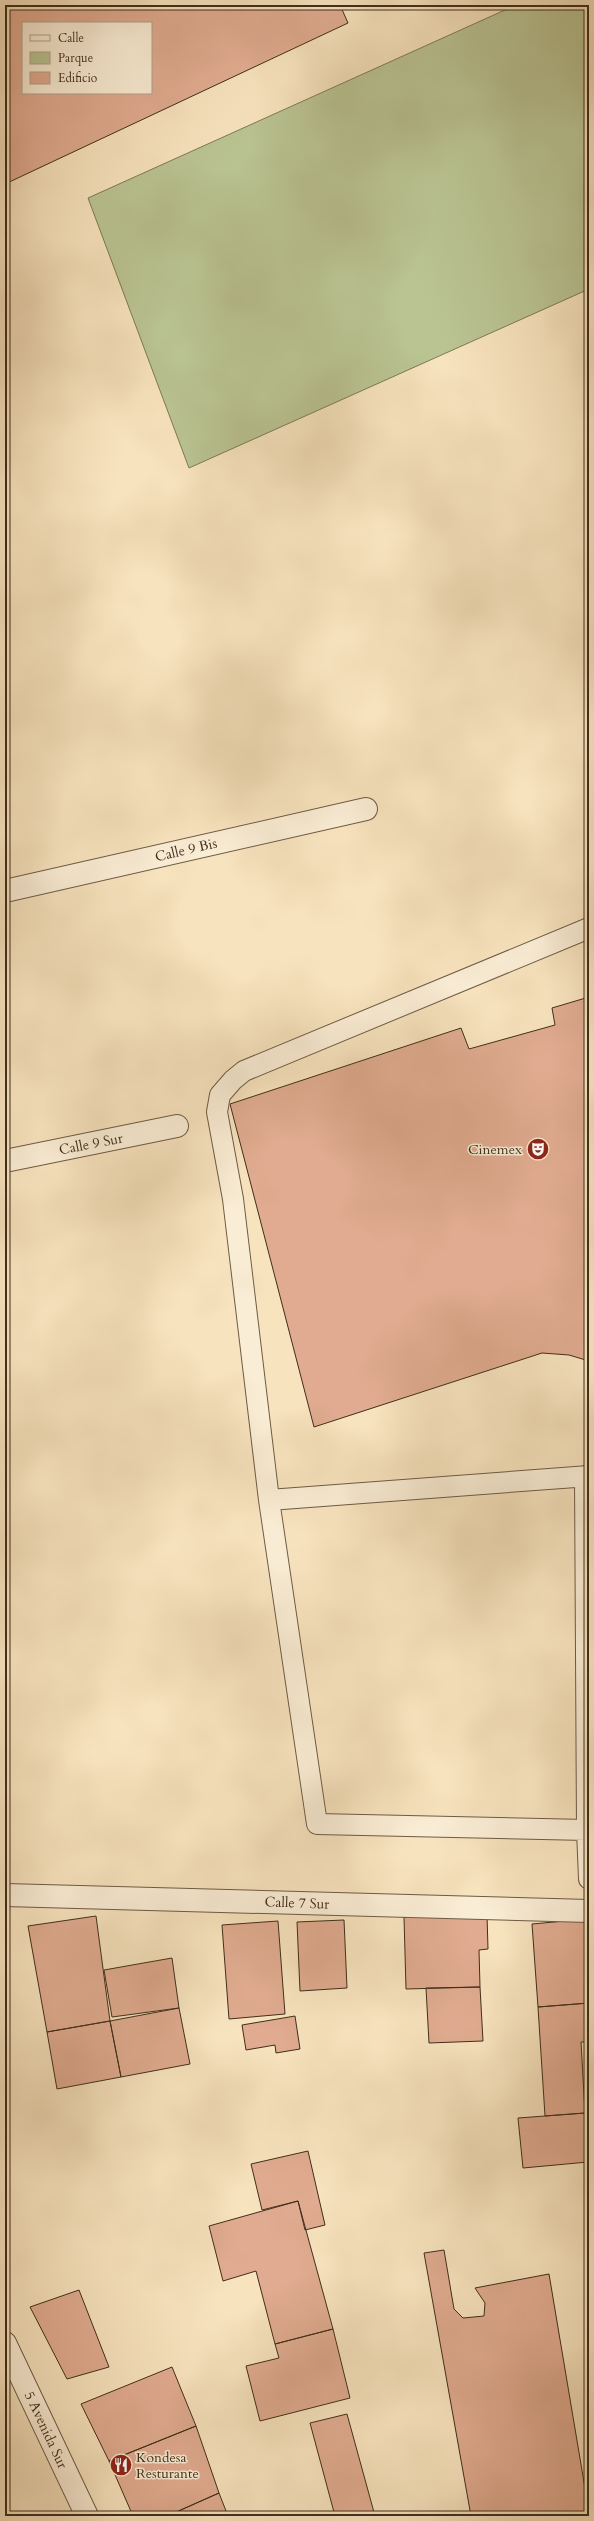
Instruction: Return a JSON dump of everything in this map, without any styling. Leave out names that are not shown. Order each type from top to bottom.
[{"type":"street","name":"Calle 9 Bis","points":[[5,891],[366,809]]},
{"type":"street","name":"Calle 9 Sur","points":[[5,1161],[177,1126]]},
{"type":"street","name":"Calle 7 Sur","points":[[5,1894],[589,1911]]},
{"type":"street","name":"5 Avenida Sur","points":[[5,2343],[87,2516]]},
{"type":"lane","points":[[587,1830],[317,1824],[269,1500],[233,1199],[217,1112],[220,1095],[232,1080],[244,1071],[589,928]]},
{"type":"lane","points":[[269,1500],[587,1476],[587,1830],[589,1879]]},
{"type":"green space","points":[[516,5],[589,5],[589,289],[189,468],[88,198]]},
{"type":"building","points":[[5,5],[340,5],[348,23],[5,184]]},
{"type":"building","points":[[589,997],[589,1361],[569,1355],[542,1353],[314,1427],[230,1104],[461,1028],[469,1049],[555,1025],[552,1008]]},
{"type":"building","points":[[487,1915],[488,1949],[479,1950],[480,1987],[406,1989],[404,1917]]},
{"type":"building","points":[[96,1916],[110,2021],[47,2032],[28,1926]]},
{"type":"building","points":[[587,1919],[589,2003],[538,2007],[532,1924]]},
{"type":"building","points":[[344,1920],[347,1988],[300,1991],[297,1922]]},
{"type":"building","points":[[278,1921],[285,2014],[229,2019],[222,1925]]},
{"type":"building","points":[[172,1958],[179,2008],[112,2017],[104,1970]]},
{"type":"building","points":[[480,1987],[483,2041],[429,2043],[426,1988]]},
{"type":"building","points":[[589,2003],[589,2042],[581,2042],[585,2113],[545,2116],[538,2007]]},
{"type":"building","points":[[179,2008],[190,2064],[121,2077],[110,2021]]},
{"type":"building","points":[[295,2016],[300,2049],[276,2053],[275,2045],[246,2050],[242,2025]]},
{"type":"building","points":[[110,2021],[121,2077],[57,2089],[47,2032]]},
{"type":"building","points":[[585,2113],[588,2162],[523,2168],[518,2118]]},
{"type":"building","points":[[308,2151],[325,2225],[305,2230],[298,2201],[262,2210],[251,2164]]},
{"type":"building","points":[[298,2201],[333,2329],[275,2344],[256,2271],[223,2281],[209,2226]]},
{"type":"building","points":[[444,2250],[454,2309],[463,2318],[484,2316],[485,2303],[475,2288],[549,2274],[589,2512],[564,2516],[471,2516],[424,2253]]},
{"type":"building","points":[[79,2290],[109,2367],[67,2379],[30,2307]]},
{"type":"building","points":[[333,2329],[350,2398],[260,2421],[246,2366],[279,2358],[275,2344]]},
{"type":"building","points":[[172,2367],[196,2426],[109,2461],[81,2404]]},
{"type":"building","points":[[347,2414],[375,2516],[335,2516],[310,2423]]},
{"type":"building","points":[[196,2426],[219,2493],[174,2513],[133,2516],[109,2461]]},
{"type":"building","points":[[219,2493],[228,2516],[140,2516],[174,2513]]},
{"type":"place","name":"Cinemex","points":[[538,1149]]},
{"type":"place","name":"Kondesa Resturante","points":[[121,2465]]}]
